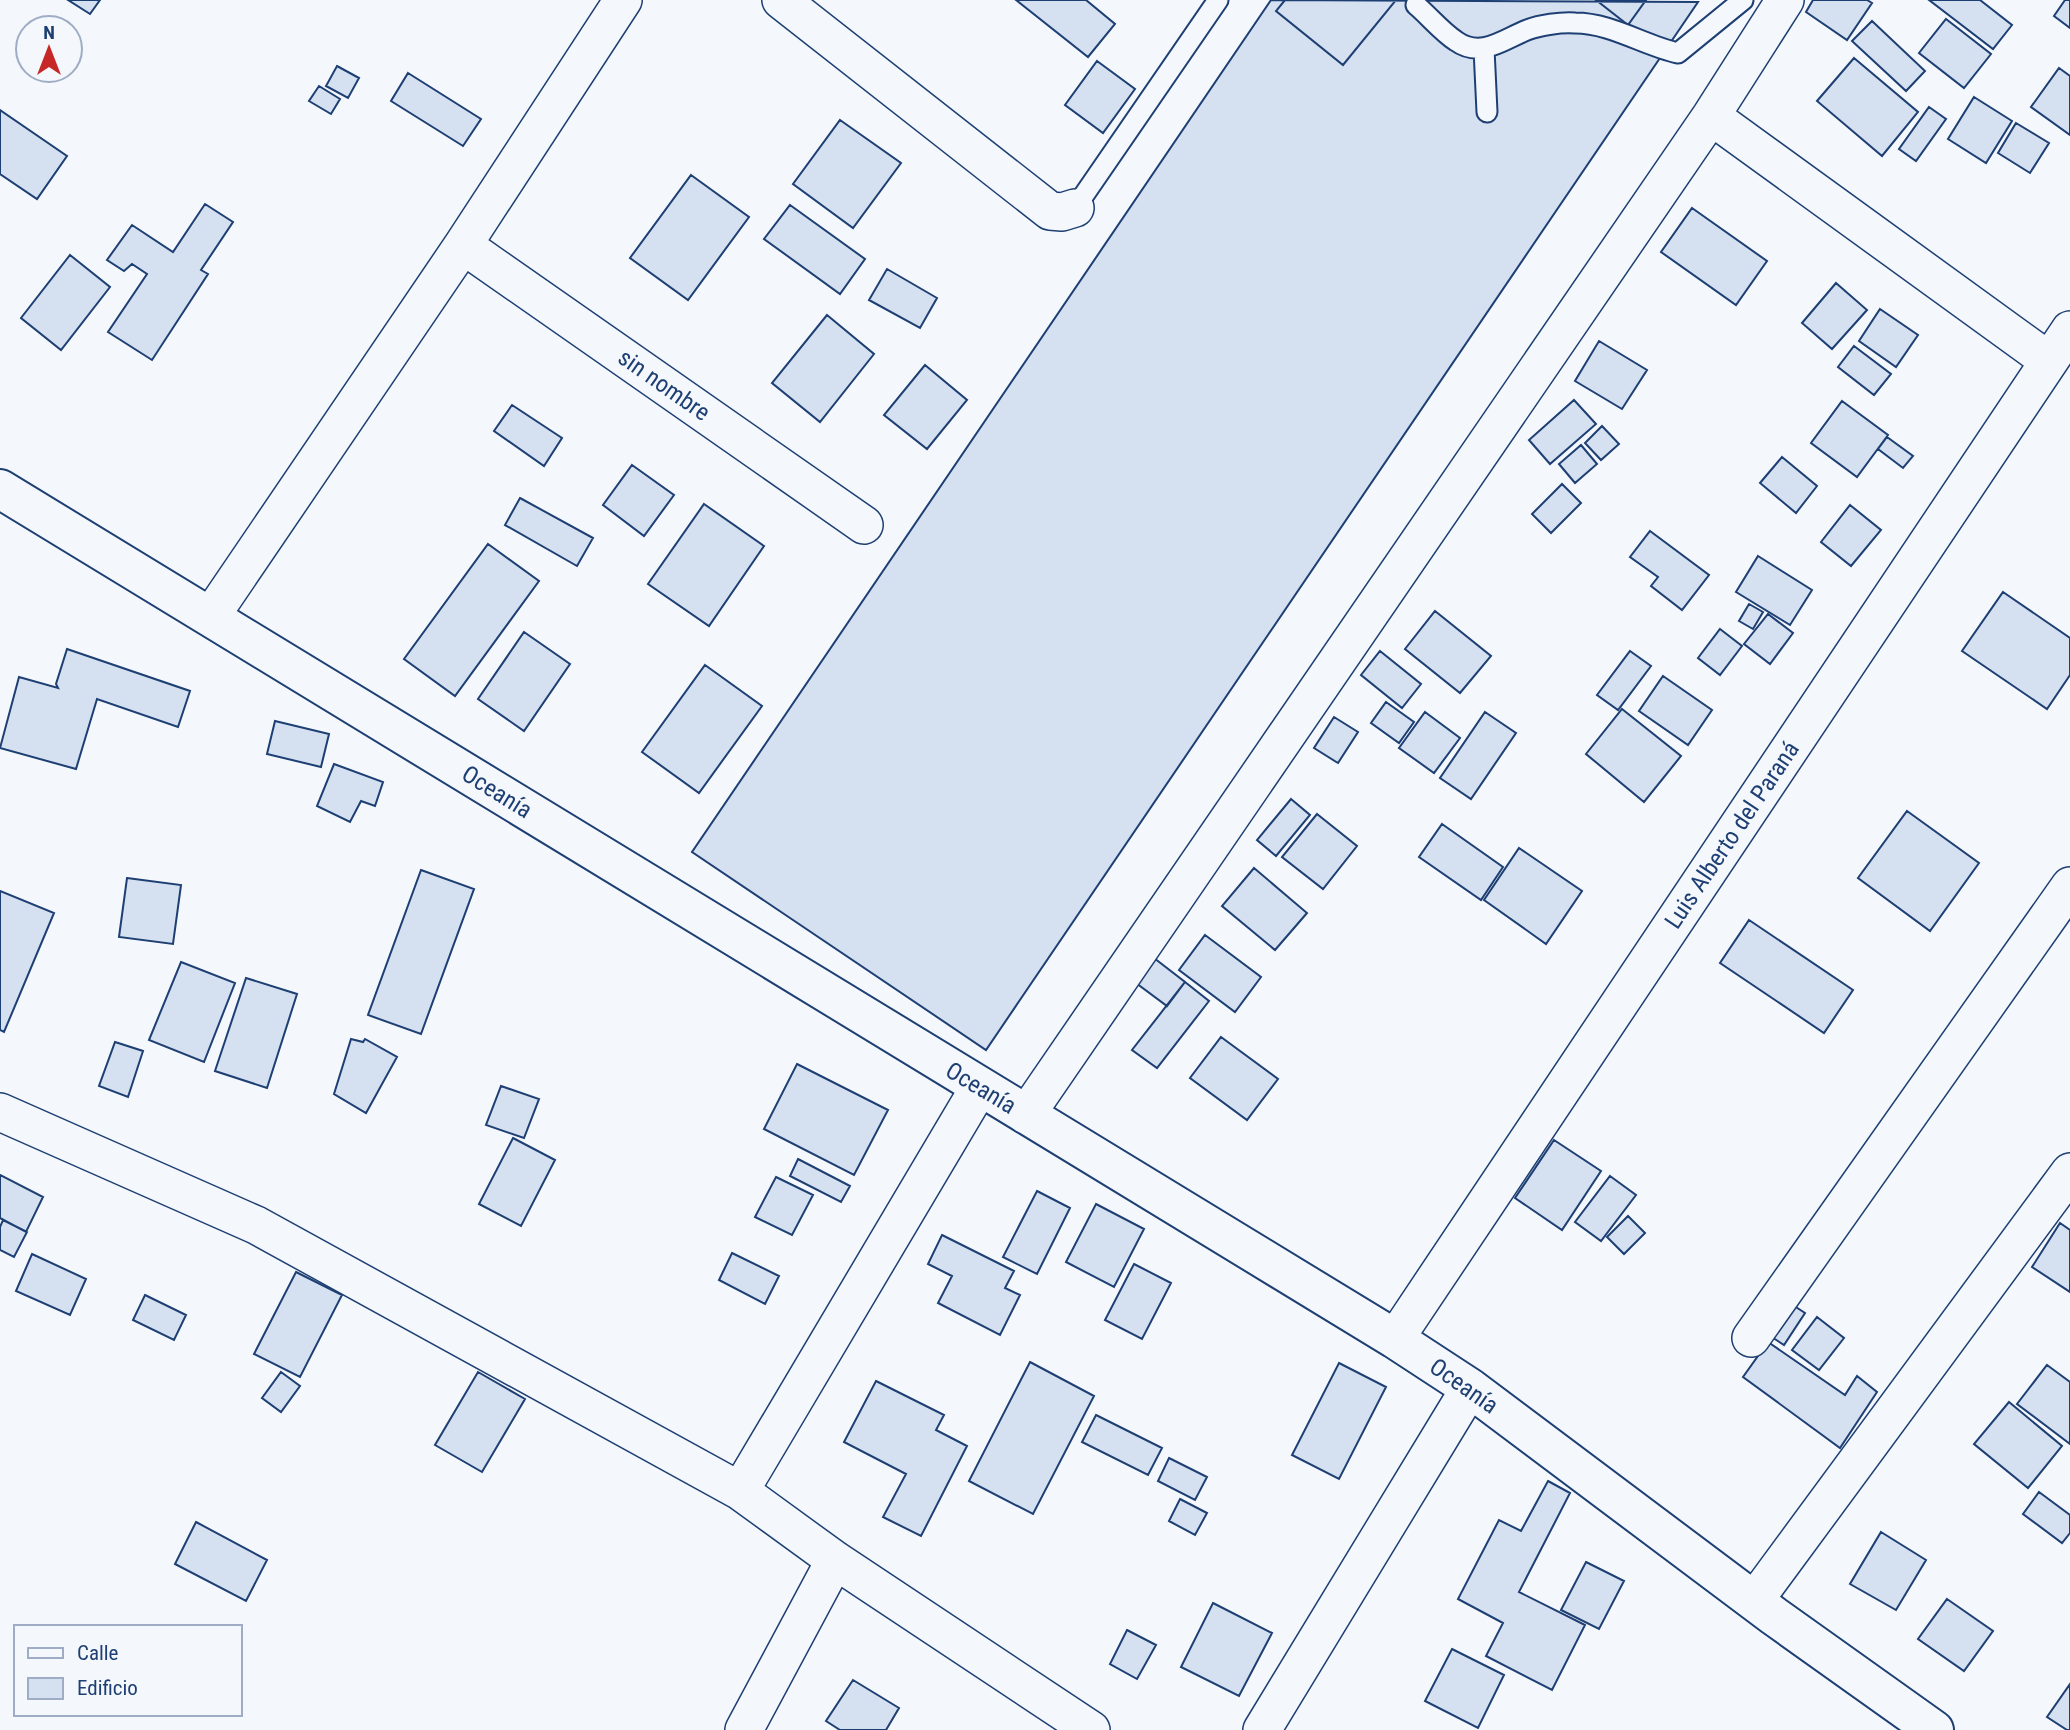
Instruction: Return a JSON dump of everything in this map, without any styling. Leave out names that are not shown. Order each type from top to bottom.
[{"type":"street","points":[[211,617],[463,245],[623,0]]},
{"type":"street","points":[[781,0],[1050,211],[1062,212],[1075,208]]},
{"type":"street","points":[[1026,1115],[1711,117],[1761,5]]},
{"type":"street","points":[[1711,117],[2049,361]]},
{"type":"street","name":"sin nombre","points":[[463,245],[864,525]]},
{"type":"street","name":"Luis Alberto del Paraná","points":[[1395,1339],[2070,330]]},
{"type":"street","name":"Oceanía","points":[[0,489],[979,1088],[1395,1339],[1470,1388],[1754,1601],[1934,1730]]},
{"type":"street","points":[[1751,1338],[2070,886]]},
{"type":"street","points":[[740,1491],[979,1088]]},
{"type":"street","points":[[0,1112],[256,1226],[740,1491],[835,1560],[1091,1730]]},
{"type":"street","points":[[1754,1601],[2070,1172]]},
{"type":"street","points":[[1262,1730],[1470,1388]]},
{"type":"street","points":[[744,1730],[835,1560]]},
{"type":"lane","points":[[1075,208],[1218,0]]},
{"type":"lane","points":[[1416,5],[1458,43],[1484,49],[1504,43],[1527,30],[1573,23],[1601,25],[1657,49],[1678,53],[1761,5]]},
{"type":"lane","points":[[1484,49],[1487,112]]},
{"type":"building","points":[[68,0],[100,0],[90,14]]},
{"type":"building","points":[[1016,0],[1086,0],[1115,24],[1088,57]]},
{"type":"building","points":[[1271,0],[1698,2],[986,1050],[692,852]]},
{"type":"building","points":[[1285,0],[1396,0],[1343,65],[1276,11]]},
{"type":"building","points":[[1596,0],[1646,0],[1628,25]]},
{"type":"building","points":[[1813,0],[1867,0],[1872,3],[1847,40],[1806,12]]},
{"type":"building","points":[[1929,0],[1980,0],[2012,25],[1993,49]]},
{"type":"building","points":[[2065,0],[2070,0],[2070,28],[2054,16]]},
{"type":"building","points":[[1946,19],[1991,54],[1964,88],[1919,53]]},
{"type":"building","points":[[1872,21],[1925,71],[1906,91],[1852,41]]},
{"type":"building","points":[[1854,58],[1918,112],[1882,156],[1817,101]]},
{"type":"building","points":[[1097,61],[1135,89],[1103,133],[1065,105]]},
{"type":"building","points":[[337,66],[359,78],[348,98],[326,86]]},
{"type":"building","points":[[2059,68],[2070,76],[2070,135],[2031,107]]},
{"type":"building","points":[[408,73],[481,119],[463,146],[391,101]]},
{"type":"building","points":[[319,86],[340,99],[331,114],[309,101]]},
{"type":"building","points":[[1974,97],[2012,121],[1986,163],[1948,139]]},
{"type":"building","points":[[1929,107],[1946,119],[1916,161],[1899,149]]},
{"type":"building","points":[[0,110],[67,156],[37,199],[0,174]]},
{"type":"building","points":[[840,120],[901,163],[853,228],[793,184]]},
{"type":"building","points":[[2016,123],[2049,143],[2030,173],[1998,153]]},
{"type":"building","points":[[691,175],[749,217],[688,300],[630,258]]},
{"type":"building","points":[[205,204],[233,222],[201,270],[208,274],[152,360],[108,332],[147,274],[132,264],[124,271],[107,260],[132,225],[173,252]]},
{"type":"building","points":[[790,205],[865,259],[840,294],[764,239]]},
{"type":"building","points":[[1692,208],[1767,261],[1736,305],[1661,252]]},
{"type":"building","points":[[70,255],[110,287],[61,350],[21,318]]},
{"type":"building","points":[[887,269],[937,298],[920,328],[869,300]]},
{"type":"building","points":[[1836,283],[1867,310],[1832,349],[1802,323]]},
{"type":"building","points":[[1880,309],[1918,335],[1896,367],[1859,341]]},
{"type":"building","points":[[827,315],[874,354],[820,422],[772,383]]},
{"type":"building","points":[[1599,341],[1647,370],[1622,409],[1575,381]]},
{"type":"building","points":[[1854,346],[1891,374],[1874,395],[1838,367]]},
{"type":"building","points":[[925,365],[967,400],[927,449],[884,415]]},
{"type":"building","points":[[1574,400],[1596,424],[1550,464],[1529,440]]},
{"type":"building","points":[[1842,401],[1888,435],[1857,477],[1811,443]]},
{"type":"building","points":[[512,405],[562,438],[544,466],[494,431]]},
{"type":"building","points":[[1602,426],[1619,444],[1601,460],[1585,443]]},
{"type":"building","points":[[1887,437],[1913,456],[1903,468],[1878,449]]},
{"type":"building","points":[[1581,445],[1597,464],[1575,483],[1559,464]]},
{"type":"building","points":[[1782,457],[1817,486],[1796,513],[1760,483]]},
{"type":"building","points":[[632,465],[674,495],[644,536],[603,505]]},
{"type":"building","points":[[1562,484],[1581,503],[1551,533],[1532,514]]},
{"type":"building","points":[[520,498],[593,538],[577,566],[505,525]]},
{"type":"building","points":[[704,504],[764,546],[709,626],[648,584]]},
{"type":"building","points":[[1850,505],[1881,530],[1851,566],[1821,542]]},
{"type":"building","points":[[1650,531],[1709,575],[1682,610],[1651,586],[1658,577],[1630,557]]},
{"type":"building","points":[[488,544],[539,581],[455,696],[404,659]]},
{"type":"building","points":[[1758,556],[1812,590],[1790,625],[1736,592]]},
{"type":"building","points":[[2003,592],[2070,638],[2070,675],[2047,709],[1962,651]]},
{"type":"building","points":[[1749,604],[1763,612],[1753,629],[1739,621]]},
{"type":"building","points":[[1435,611],[1491,656],[1460,693],[1405,649]]},
{"type":"building","points":[[1768,614],[1793,633],[1770,664],[1744,644]]},
{"type":"building","points":[[1720,629],[1742,646],[1720,675],[1698,658]]},
{"type":"building","points":[[524,632],[570,664],[524,731],[478,699]]},
{"type":"building","points":[[67,649],[190,691],[178,727],[97,699],[76,769],[0,748],[19,677],[58,688],[56,684]]},
{"type":"building","points":[[1380,651],[1421,684],[1402,708],[1361,675]]},
{"type":"building","points":[[1630,651],[1651,666],[1618,710],[1597,695]]},
{"type":"building","points":[[705,665],[762,706],[699,793],[642,752]]},
{"type":"building","points":[[1663,676],[1712,710],[1688,745],[1639,711]]},
{"type":"building","points":[[1386,702],[1414,722],[1399,743],[1371,723]]},
{"type":"building","points":[[1622,709],[1681,756],[1644,802],[1586,754]]},
{"type":"building","points":[[1425,712],[1460,738],[1434,773],[1399,748]]},
{"type":"building","points":[[1485,712],[1516,733],[1471,799],[1440,778]]},
{"type":"building","points":[[1334,717],[1358,732],[1338,763],[1314,748]]},
{"type":"building","points":[[275,721],[329,734],[321,767],[267,754]]},
{"type":"building","points":[[334,764],[383,782],[375,806],[361,801],[350,822],[317,806]]},
{"type":"building","points":[[1291,799],[1310,815],[1276,856],[1257,840]]},
{"type":"building","points":[[1907,811],[1979,863],[1930,931],[1858,878]]},
{"type":"building","points":[[1317,814],[1357,846],[1323,889],[1282,857]]},
{"type":"building","points":[[1442,824],[1503,867],[1481,900],[1419,857]]},
{"type":"building","points":[[1519,848],[1582,891],[1546,944],[1484,900]]},
{"type":"building","points":[[1254,868],[1307,913],[1275,950],[1222,906]]},
{"type":"building","points":[[421,870],[474,889],[421,1034],[368,1015]]},
{"type":"building","points":[[127,878],[181,885],[173,944],[119,937]]},
{"type":"building","points":[[0,891],[54,913],[4,1032],[0,1030]]},
{"type":"building","points":[[1749,920],[1853,990],[1824,1033],[1720,963]]},
{"type":"building","points":[[1205,935],[1261,977],[1235,1012],[1179,970]]},
{"type":"building","points":[[1154,958],[1185,982],[1167,1006],[1136,983]]},
{"type":"building","points":[[181,962],[235,983],[204,1062],[149,1040]]},
{"type":"building","points":[[246,978],[297,994],[267,1088],[215,1071]]},
{"type":"building","points":[[1185,982],[1209,1001],[1157,1068],[1132,1050]]},
{"type":"building","points":[[1221,1037],[1278,1079],[1247,1120],[1190,1078]]},
{"type":"building","points":[[351,1039],[363,1042],[365,1039],[397,1057],[366,1113],[334,1094]]},
{"type":"building","points":[[115,1042],[143,1051],[128,1097],[99,1086]]},
{"type":"building","points":[[797,1064],[888,1110],[854,1175],[764,1129]]},
{"type":"building","points":[[501,1086],[539,1099],[524,1138],[486,1125]]},
{"type":"building","points":[[513,1138],[555,1160],[521,1226],[479,1204]]},
{"type":"building","points":[[1554,1140],[1601,1171],[1562,1230],[1515,1198]]},
{"type":"building","points":[[798,1159],[850,1186],[841,1202],[790,1176]]},
{"type":"building","points":[[0,1175],[43,1197],[26,1232],[0,1218]]},
{"type":"building","points":[[1610,1176],[1636,1195],[1601,1241],[1575,1222]]},
{"type":"building","points":[[776,1177],[813,1195],[792,1235],[755,1217]]},
{"type":"building","points":[[1037,1191],[1070,1208],[1037,1274],[1003,1257]]},
{"type":"building","points":[[1096,1204],[1144,1229],[1114,1287],[1066,1262]]},
{"type":"building","points":[[1628,1216],[1645,1233],[1624,1254],[1607,1237]]},
{"type":"building","points":[[3,1220],[27,1232],[14,1257],[0,1250],[0,1227]]},
{"type":"building","points":[[2060,1223],[2070,1230],[2070,1292],[2032,1267]]},
{"type":"building","points":[[942,1235],[1014,1271],[1005,1288],[1020,1295],[1000,1335],[938,1303],[952,1276],[928,1264]]},
{"type":"building","points":[[732,1253],[779,1276],[765,1304],[719,1280]]},
{"type":"building","points":[[32,1254],[86,1279],[70,1315],[16,1291]]},
{"type":"building","points":[[1134,1264],[1171,1283],[1142,1339],[1105,1320]]},
{"type":"building","points":[[296,1272],[342,1295],[300,1377],[254,1354]]},
{"type":"building","points":[[145,1295],[186,1315],[174,1340],[133,1320]]},
{"type":"building","points":[[1785,1300],[1805,1313],[1784,1345],[1764,1332]]},
{"type":"building","points":[[1817,1317],[1844,1338],[1819,1370],[1792,1350]]},
{"type":"building","points":[[1768,1342],[1845,1395],[1857,1376],[1877,1392],[1840,1448],[1743,1377]]},
{"type":"building","points":[[1030,1362],[1094,1396],[1033,1514],[969,1481]]},
{"type":"building","points":[[1339,1363],[1386,1387],[1339,1479],[1292,1455]]},
{"type":"building","points":[[2047,1365],[2070,1382],[2070,1444],[2017,1404]]},
{"type":"building","points":[[281,1372],[300,1386],[281,1412],[262,1398]]},
{"type":"building","points":[[478,1372],[525,1399],[482,1472],[435,1445]]},
{"type":"building","points":[[876,1381],[944,1415],[936,1430],[967,1446],[921,1536],[883,1517],[906,1474],[844,1442]]},
{"type":"building","points":[[2009,1402],[2062,1446],[2028,1488],[1974,1444]]},
{"type":"building","points":[[1096,1415],[1162,1448],[1148,1475],[1082,1442]]},
{"type":"building","points":[[1169,1458],[1207,1477],[1195,1500],[1158,1481]]},
{"type":"building","points":[[1548,1481],[1570,1493],[1519,1592],[1585,1625],[1552,1690],[1486,1656],[1503,1623],[1458,1599],[1499,1520],[1521,1531]]},
{"type":"building","points":[[2039,1492],[2070,1515],[2070,1533],[2062,1543],[2023,1514]]},
{"type":"building","points":[[1180,1499],[1207,1513],[1195,1535],[1169,1521]]},
{"type":"building","points":[[196,1522],[267,1560],[246,1601],[175,1564]]},
{"type":"building","points":[[1881,1532],[1926,1560],[1896,1610],[1850,1584]]},
{"type":"building","points":[[1586,1562],[1624,1581],[1599,1629],[1561,1610]]},
{"type":"building","points":[[1947,1599],[1993,1631],[1964,1671],[1918,1639]]},
{"type":"building","points":[[1213,1603],[1272,1633],[1239,1696],[1181,1667]]},
{"type":"building","points":[[1127,1630],[1156,1645],[1137,1679],[1110,1664]]},
{"type":"building","points":[[1452,1649],[1504,1675],[1478,1728],[1425,1701]]},
{"type":"building","points":[[853,1680],[899,1708],[886,1730],[840,1730],[826,1721]]},
{"type":"building","points":[[2070,1684],[2070,1730],[2067,1730],[2047,1717]]}]
